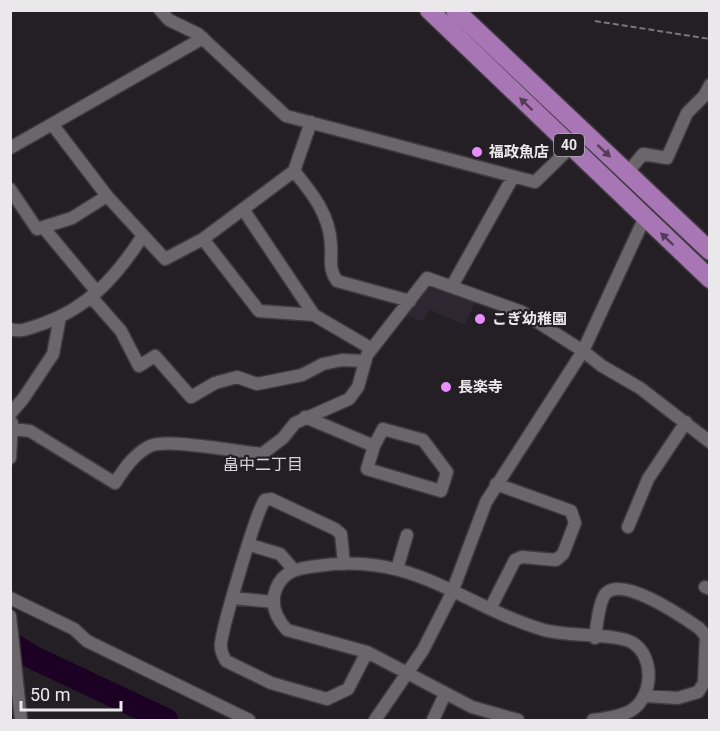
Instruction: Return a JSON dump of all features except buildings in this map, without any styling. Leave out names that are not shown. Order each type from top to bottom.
[{"type":"main road","name":"40","points":[[429,10],[710,279]]},
{"type":"main road","name":"40","points":[[455,10],[710,251]]},
{"type":"street","points":[[160,10],[169,20],[203,38],[286,116],[535,182],[585,133]]},
{"type":"street","points":[[10,148],[203,38]]},
{"type":"street","points":[[627,173],[644,154],[667,158],[687,113],[704,96],[710,85]]},
{"type":"street","points":[[52,124],[107,196],[142,237],[165,259],[203,239],[294,171],[311,122]]},
{"type":"street","points":[[294,171],[316,198],[326,220],[331,244],[331,272],[337,281],[410,301]]},
{"type":"street","points":[[452,286],[513,177]]},
{"type":"street","points":[[10,189],[37,230],[72,218],[107,196]]},
{"type":"street","points":[[243,209],[314,315],[372,349]]},
{"type":"street","points":[[375,720],[423,650],[453,590],[486,502],[583,351],[645,217]]},
{"type":"street","points":[[43,227],[120,331],[139,366],[155,356],[190,397],[215,383],[237,378],[257,384],[302,375],[322,364],[342,360],[365,361]]},
{"type":"street","points":[[10,329],[25,329],[60,317],[94,295],[121,269],[142,237]]},
{"type":"street","points":[[203,239],[259,311],[314,315]]},
{"type":"street","points":[[11,420],[115,483],[129,463],[152,445],[180,445],[262,454],[272,449],[295,423],[348,399],[358,387],[365,361],[372,349],[427,278],[522,312],[686,422],[710,442]]},
{"type":"street","points":[[10,458],[11,420],[53,354],[60,317]]},
{"type":"street","points":[[305,417],[374,446]]},
{"type":"street","points":[[628,527],[648,479],[686,422]]},
{"type":"street","points":[[383,429],[423,440],[447,472],[441,490],[367,469],[374,446],[383,429]]},
{"type":"street","points":[[490,609],[515,560],[522,557],[556,560],[563,554],[575,523],[571,511],[496,484]]},
{"type":"street","points":[[344,564],[340,534],[335,529],[271,500],[262,504],[220,645],[226,661],[271,683],[327,699],[334,698],[348,688],[367,652]]},
{"type":"street","points":[[397,568],[407,535]]},
{"type":"street","points":[[250,544],[280,554],[294,570]]},
{"type":"street","points":[[518,720],[472,707],[367,652],[287,630],[279,621],[274,602],[279,582],[294,570],[344,564],[397,568],[453,590],[490,609],[545,630],[595,638],[622,638],[635,644],[649,670],[645,696],[630,716],[593,720]]},
{"type":"street","points":[[595,638],[603,597],[616,588],[640,592],[699,628],[708,636],[705,689],[678,698],[645,696]]},
{"type":"street","points":[[233,597],[274,602]]},
{"type":"street","points":[[10,598],[74,629],[87,641],[249,720]]},
{"type":"street","points":[[10,616],[21,720]]},
{"type":"street","points":[[433,720],[445,694]]},
{"type":"path","points":[[595,21],[710,39]]},
{"type":"shaded area","points":[[429,283],[476,300],[465,325],[430,310],[422,321],[405,315]]},
{"type":"waterway","points":[[10,643],[32,657],[166,720]]},
{"type":"place","name":"福政魚店","points":[[477,152]]},
{"type":"place","name":"こぎ幼稚園","points":[[480,319]]},
{"type":"place","name":"長楽寺","points":[[446,387]]},
{"type":"district","name":"畠中二丁目","points":[[263,464]]}]
